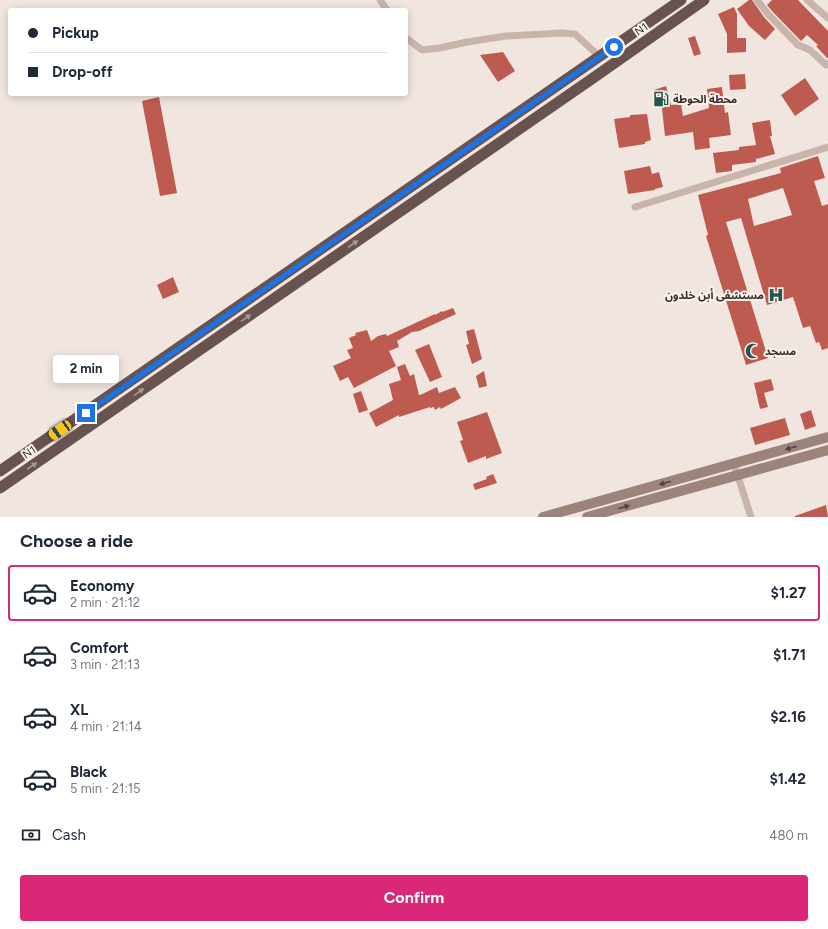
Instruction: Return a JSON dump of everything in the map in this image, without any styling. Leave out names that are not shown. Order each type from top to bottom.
[{"type":"highway","name":"N1","points":[[0,471],[681,0]]},
{"type":"highway","name":"N1","points":[[0,488],[704,0]]},
{"type":"main road","points":[[543,517],[828,437]]},
{"type":"main road","points":[[587,517],[828,450]]},
{"type":"street","points":[[757,0],[768,14],[798,45],[810,50],[826,65],[828,63]]},
{"type":"street","points":[[807,0],[828,18]]},
{"type":"street","points":[[408,40],[422,50],[506,36],[575,34],[600,57]]},
{"type":"street","points":[[636,207],[828,147]]},
{"type":"street","points":[[734,464],[751,517]]},
{"type":"building","points":[[749,0],[752,0],[775,29],[765,40],[749,26],[737,9]]},
{"type":"building","points":[[772,0],[798,0],[828,31],[828,58],[816,46],[818,45],[807,35],[801,41],[772,11],[767,5]]},
{"type":"building","points":[[734,7],[737,14],[737,38],[746,38],[746,52],[727,53],[727,34],[718,14]]},
{"type":"building","points":[[695,36],[701,54],[694,56],[688,38]]},
{"type":"building","points":[[503,52],[515,71],[498,82],[480,55]]},
{"type":"building","points":[[745,74],[746,89],[730,90],[729,75]]},
{"type":"building","points":[[805,78],[819,99],[795,116],[781,95]]},
{"type":"building","points":[[666,86],[671,105],[681,104],[683,116],[709,108],[707,89],[722,87],[725,113],[728,112],[731,135],[709,138],[710,148],[695,150],[693,132],[665,136],[661,100],[657,101],[654,90]]},
{"type":"building","points":[[159,97],[177,193],[160,196],[142,101]]},
{"type":"building","points":[[647,114],[651,140],[645,142],[645,144],[619,148],[614,119],[630,117],[630,115]]},
{"type":"building","points":[[770,120],[772,136],[770,136],[775,154],[756,159],[756,162],[732,165],[732,171],[716,173],[713,153],[739,150],[739,147],[756,145],[752,123]]},
{"type":"building","points":[[818,156],[825,178],[814,181],[822,206],[828,204],[828,348],[822,350],[819,342],[816,343],[810,326],[803,328],[793,297],[767,305],[741,218],[726,222],[768,358],[746,365],[706,236],[708,235],[698,195],[781,173],[780,168]],"holes":[[[783,188],[792,215],[754,226],[748,199]]]},
{"type":"building","points":[[650,166],[652,174],[659,172],[663,187],[655,190],[628,194],[624,171]]},
{"type":"building","points":[[173,277],[179,292],[163,299],[157,285]]},
{"type":"building","points":[[453,308],[456,314],[419,331],[412,332],[397,341],[399,347],[389,351],[396,366],[354,388],[348,377],[340,381],[333,366],[351,358],[347,350],[353,348],[349,338],[356,335],[355,333],[367,330],[371,341],[378,336],[386,334],[387,336],[442,311]]},
{"type":"building","points":[[474,329],[482,359],[472,364],[466,345],[469,344],[466,331]]},
{"type":"building","points":[[429,344],[442,377],[430,382],[415,350]]},
{"type":"building","points":[[405,364],[410,376],[414,374],[419,395],[437,387],[439,393],[455,387],[461,398],[441,409],[440,407],[435,410],[434,407],[430,407],[399,417],[399,415],[376,427],[369,413],[393,400],[389,384],[401,380],[397,367]]},
{"type":"building","points":[[484,371],[487,386],[479,388],[476,376]]},
{"type":"building","points":[[771,379],[774,390],[764,393],[768,407],[760,409],[754,383]]},
{"type":"building","points":[[361,391],[368,410],[359,413],[353,394]]},
{"type":"building","points":[[811,410],[816,426],[805,430],[800,414]]},
{"type":"building","points":[[487,412],[502,453],[486,459],[486,456],[468,463],[460,441],[463,440],[457,422]]},
{"type":"building","points":[[785,418],[790,435],[755,445],[750,428]]},
{"type":"building","points":[[493,474],[497,483],[475,490],[473,484],[487,479],[486,477]]},
{"type":"building","points":[[826,505],[828,517],[795,517],[795,516]]},
{"type":"place","name":"محطة الحوطة","points":[[661,99]]},
{"type":"place","name":"مستشفى أبن خلدون","points":[[776,295]]},
{"type":"place","name":"مسجد","points":[[753,351]]},
{"type":"route","points":[[86,413],[614,47]]}]
